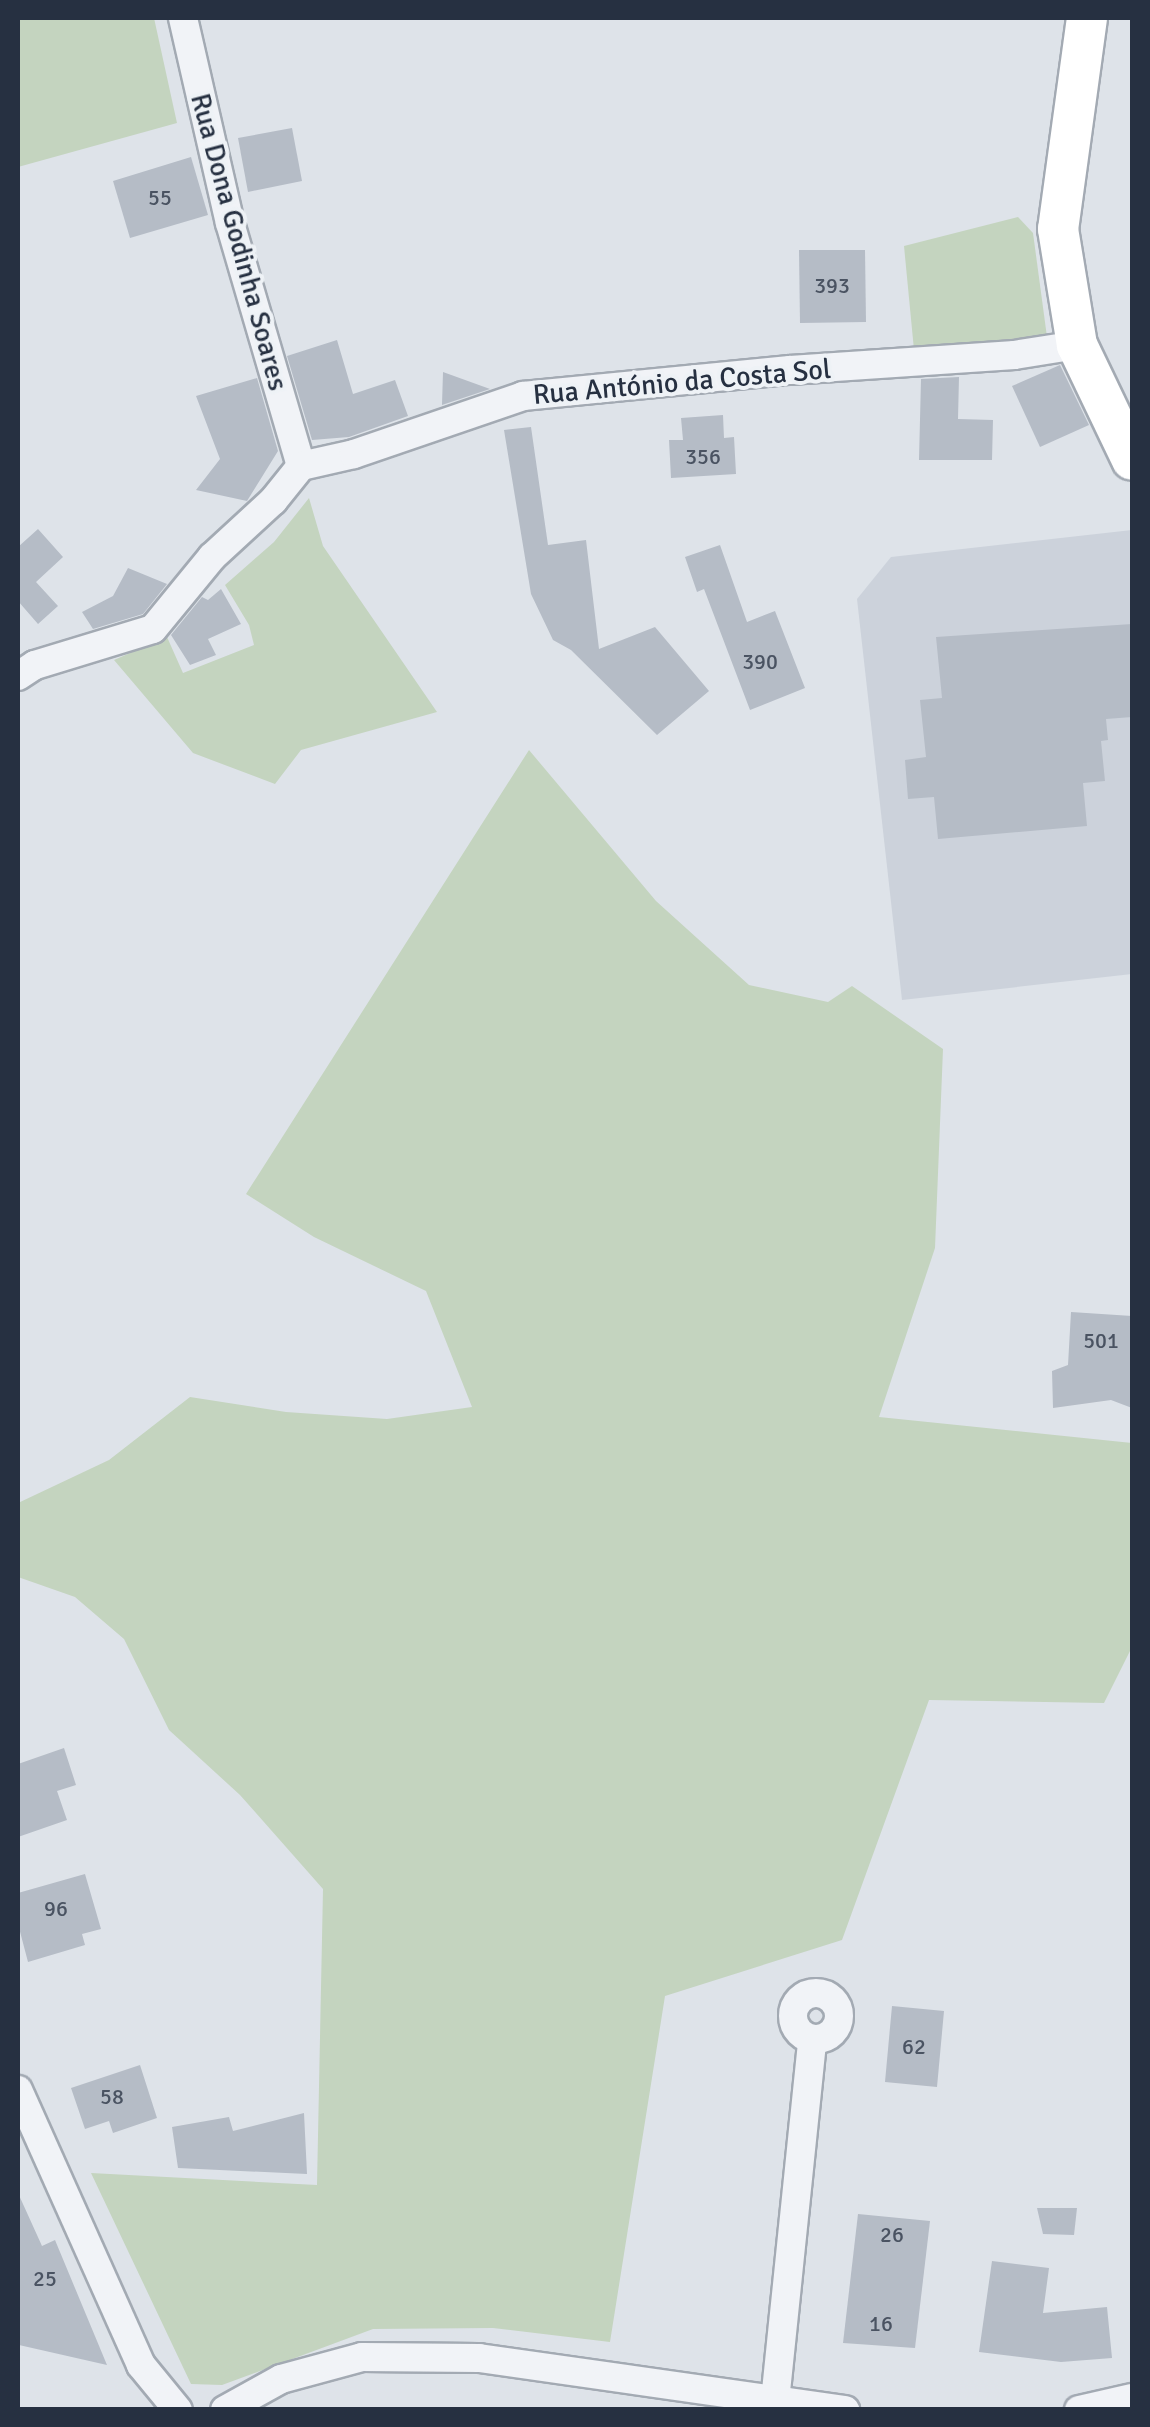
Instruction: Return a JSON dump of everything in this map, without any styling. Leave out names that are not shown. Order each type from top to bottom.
[{"type":"main road","points":[[1087,18],[1058,228],[1078,345],[1132,460]]},
{"type":"street","name":"Rua Dona Godinha Soares","points":[[183,18],[230,223],[301,466]]},
{"type":"street","name":"Rua António da Costa Sol","points":[[301,466],[354,454],[523,396],[771,372],[1014,355],[1078,345]]},
{"type":"street","points":[[18,676],[35,665],[153,629],[212,557],[272,501],[301,466]]},
{"type":"street","points":[[776,2401],[812,2040]]},
{"type":"street","points":[[18,2090],[141,2365],[178,2410]]},
{"type":"street","points":[[225,2410],[281,2379],[362,2357],[480,2358],[845,2410]]},
{"type":"street","points":[[1079,2410],[1132,2398]]},
{"type":"shaded area","points":[[1132,530],[1132,974],[902,1000],[857,599],[891,557]]},
{"type":"green space","points":[[18,18],[154,18],[177,123],[18,167]]},
{"type":"green space","points":[[1018,217],[1033,233],[1047,337],[1043,341],[914,350],[904,246]]},
{"type":"green space","points":[[309,498],[323,546],[437,712],[301,750],[275,784],[193,753],[114,660],[167,637],[183,673],[254,645],[249,625],[225,585],[274,542]]},
{"type":"green space","points":[[529,750],[656,901],[749,985],[828,1002],[852,986],[943,1049],[935,1248],[879,1417],[1132,1443],[1132,1647],[1104,1703],[929,1700],[842,1940],[665,1996],[610,2342],[493,2328],[373,2329],[222,2385],[191,2384],[91,2173],[317,2185],[323,1889],[240,1795],[169,1730],[124,1639],[75,1597],[18,1577],[18,1503],[109,1460],[190,1397],[286,1412],[387,1419],[472,1407],[426,1291],[314,1237],[246,1194]]},
{"type":"building","points":[[292,128],[302,181],[248,192],[238,138]]},
{"type":"building","points":[[191,157],[208,215],[130,238],[113,181]]},
{"type":"building","points":[[799,250],[865,250],[866,322],[800,323]]},
{"type":"building","points":[[337,340],[353,394],[395,380],[408,416],[349,437],[312,440],[287,356]]},
{"type":"building","points":[[1060,365],[1089,425],[1040,447],[1012,386]]},
{"type":"building","points":[[443,372],[490,389],[442,405]]},
{"type":"building","points":[[959,377],[958,419],[993,420],[992,460],[919,460],[921,379]]},
{"type":"building","points":[[257,378],[278,451],[247,501],[196,490],[220,459],[196,396]]},
{"type":"building","points":[[723,415],[724,438],[734,437],[736,474],[671,478],[669,440],[683,440],[681,418]]},
{"type":"building","points":[[531,427],[548,545],[586,540],[599,649],[655,627],[709,691],[657,735],[571,650],[553,640],[531,594],[504,430]]},
{"type":"building","points":[[38,529],[63,557],[36,582],[58,606],[38,624],[18,601],[18,547]]},
{"type":"building","points":[[720,545],[747,622],[775,611],[805,688],[750,710],[704,589],[697,592],[685,557]]},
{"type":"building","points":[[128,568],[167,584],[143,614],[93,629],[82,612],[113,596]]},
{"type":"building","points":[[221,589],[241,624],[208,639],[216,655],[190,665],[171,635],[202,597],[208,600]]},
{"type":"building","points":[[1132,624],[1132,717],[1106,719],[1108,740],[1101,741],[1105,781],[1083,783],[1087,826],[938,839],[934,797],[908,799],[905,760],[926,757],[920,700],[942,698],[936,637]]},
{"type":"building","points":[[1071,1312],[1132,1316],[1132,1408],[1111,1400],[1053,1408],[1052,1371],[1068,1365]]},
{"type":"building","points":[[64,1748],[76,1785],[57,1791],[67,1820],[18,1837],[18,1764]]},
{"type":"building","points":[[85,1874],[101,1929],[82,1934],[85,1945],[28,1962],[18,1924],[18,1893]]},
{"type":"building","points":[[892,2006],[944,2011],[937,2087],[885,2082]]},
{"type":"building","points":[[140,2065],[157,2118],[113,2133],[109,2121],[85,2129],[71,2088]]},
{"type":"building","points":[[304,2113],[307,2174],[178,2168],[172,2127],[229,2117],[233,2131]]},
{"type":"building","points":[[18,2193],[42,2246],[55,2240],[107,2365],[19,2345]]},
{"type":"building","points":[[1037,2208],[1077,2208],[1074,2235],[1043,2234]]},
{"type":"building","points":[[858,2214],[930,2221],[915,2348],[843,2343]]},
{"type":"building","points":[[992,2261],[1049,2268],[1043,2313],[1107,2307],[1112,2358],[1061,2362],[979,2352]]}]
